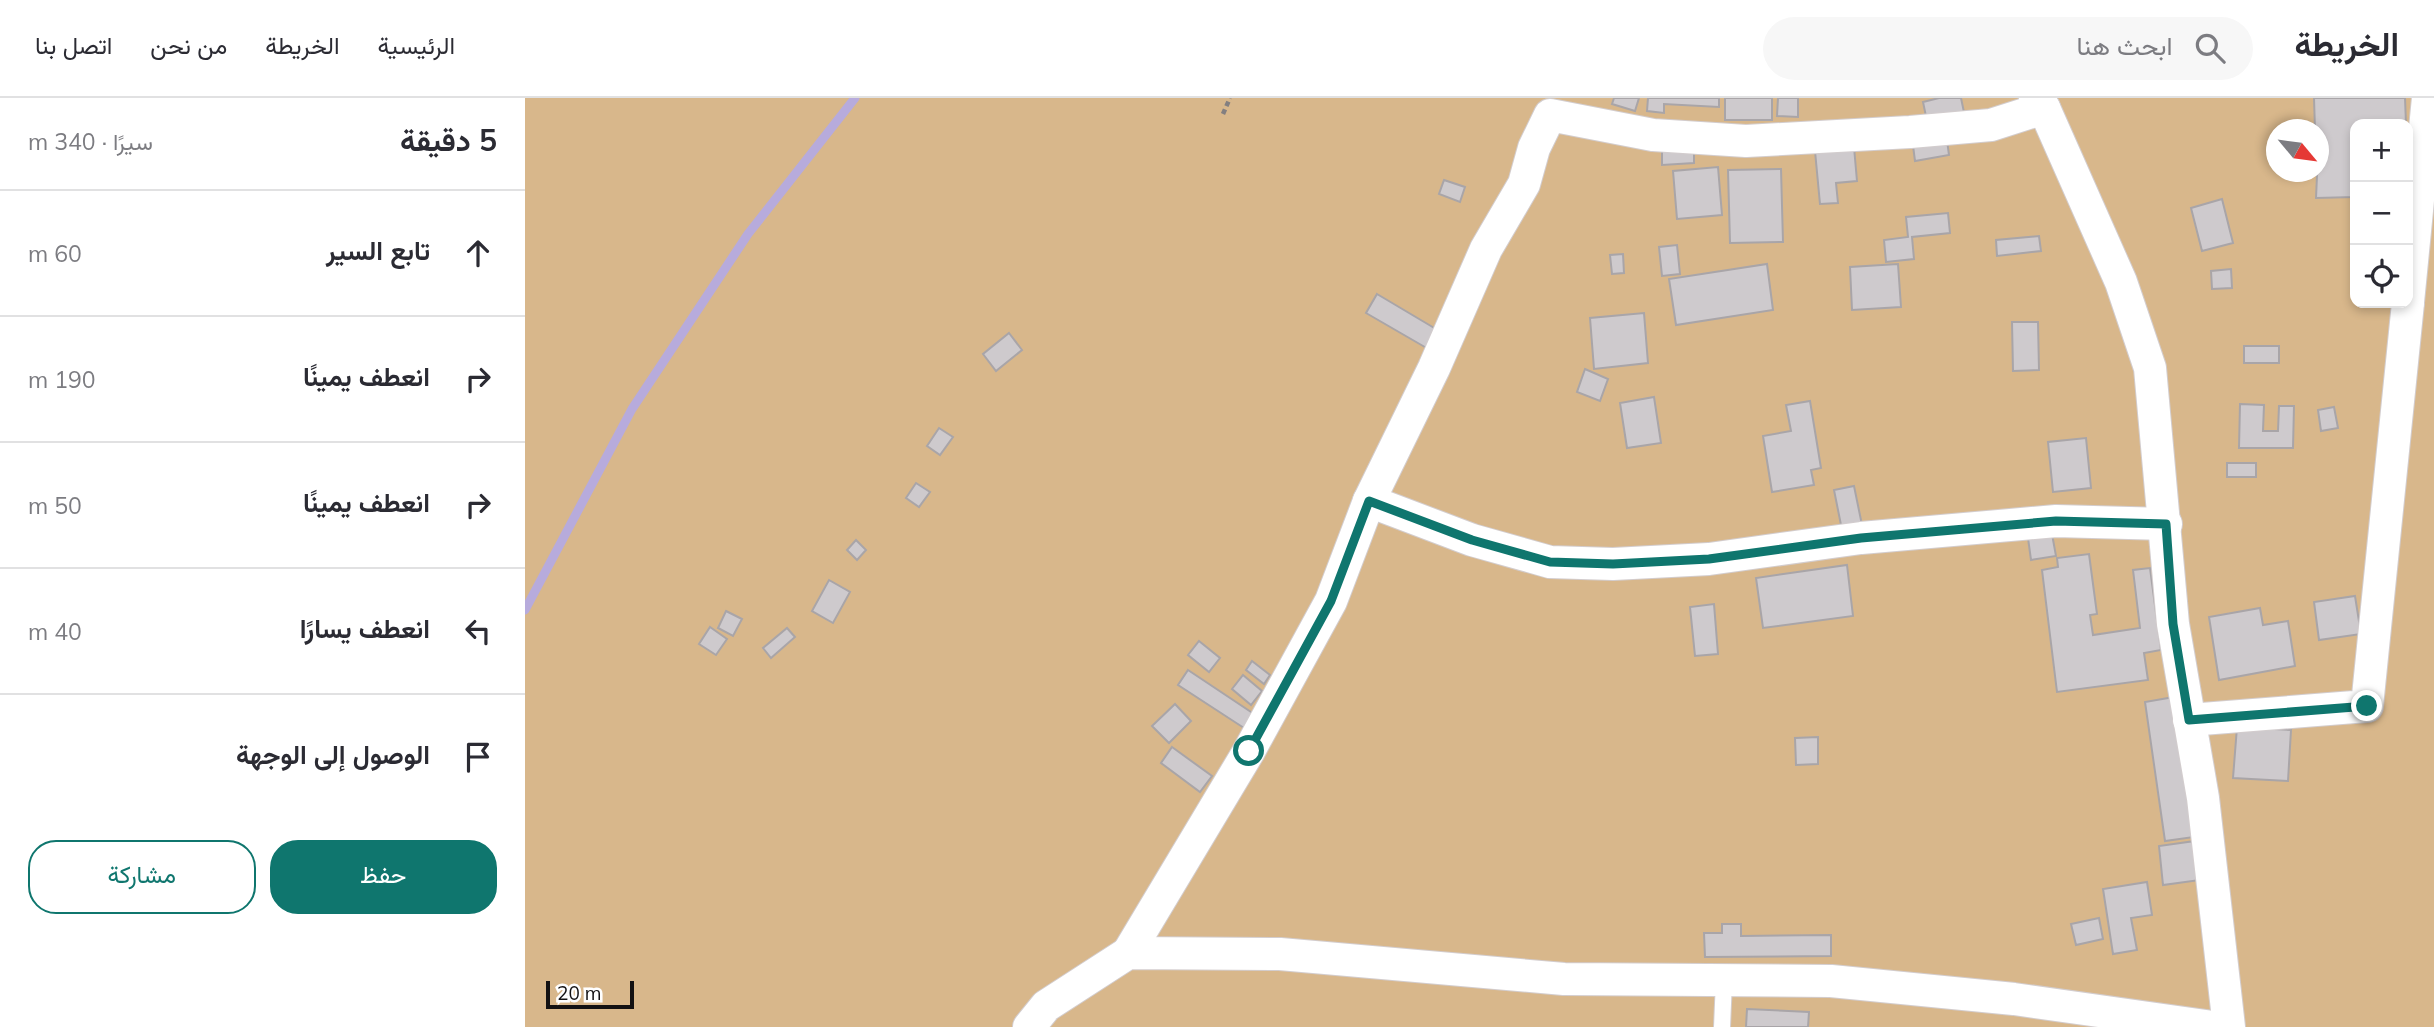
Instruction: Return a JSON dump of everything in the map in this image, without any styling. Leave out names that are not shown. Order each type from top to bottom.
[{"type":"street","points":[[2413,251],[2428,98]]},
{"type":"street","points":[[1029,1027],[1046,1006],[1128,953],[1249,751],[1331,601],[1369,501],[1434,368],[1486,249],[1524,184],[1534,148],[1550,115],[1653,135],[1746,141],[1991,125],[2039,103],[2121,282],[2150,369],[2173,624],[2203,798],[2229,1027]]},
{"type":"street","points":[[2189,720],[2367,706],[2407,308]]},
{"type":"street","points":[[1369,501],[1485,544],[1550,562],[1588,564],[1709,559],[1861,538],[2056,521],[2166,524]]},
{"type":"street","points":[[1128,953],[1280,954],[1564,979],[1831,981],[2014,999],[2213,1027]]},
{"type":"lane","points":[[1722,1027],[1724,980]]},
{"type":"path","points":[[1223,114],[1230,98]]},
{"type":"shaded area","points":[[525,98],[2434,98],[2434,1027],[525,1027]]},
{"type":"building","points":[[1614,98],[1639,98],[1635,111],[1612,104]]},
{"type":"building","points":[[1648,98],[1719,98],[1719,107],[1664,104],[1664,113],[1647,111]]},
{"type":"building","points":[[1725,98],[1772,98],[1772,120],[1725,120]]},
{"type":"building","points":[[1778,98],[1798,98],[1798,117],[1777,116]]},
{"type":"building","points":[[1939,98],[1961,98],[1965,117],[1928,126],[1923,102]]},
{"type":"building","points":[[2314,98],[2405,98],[2406,119],[2350,119],[2350,197],[2316,198],[2317,182],[2329,182],[2329,119],[2315,119]]},
{"type":"building","points":[[1946,133],[1949,155],[1915,161],[1912,138]]},
{"type":"building","points":[[1694,146],[1694,163],[1662,165],[1662,147]]},
{"type":"building","points":[[1854,147],[1857,181],[1836,183],[1838,203],[1820,204],[1815,151]]},
{"type":"building","points":[[1718,167],[1722,215],[1677,219],[1673,171]]},
{"type":"building","points":[[1781,169],[1783,242],[1730,243],[1728,170]]},
{"type":"building","points":[[1444,180],[1465,187],[1460,202],[1439,194]]},
{"type":"building","points":[[2222,199],[2233,243],[2202,251],[2191,208]]},
{"type":"building","points":[[1948,213],[1950,233],[1912,237],[1914,259],[1886,262],[1884,240],[1908,237],[1906,217]]},
{"type":"building","points":[[2039,236],[2041,251],[1997,256],[1996,240]]},
{"type":"building","points":[[1677,245],[1680,274],[1662,276],[1659,247]]},
{"type":"building","points":[[1623,254],[1624,273],[1612,274],[1610,255]]},
{"type":"building","points":[[1767,264],[1773,310],[1676,325],[1669,279]]},
{"type":"building","points":[[1898,264],[1901,307],[1852,310],[1850,267]]},
{"type":"building","points":[[2231,269],[2232,288],[2212,289],[2211,271]]},
{"type":"building","points":[[1377,294],[1441,332],[1430,350],[1366,313]]},
{"type":"building","points":[[1644,313],[1648,363],[1594,369],[1590,318]]},
{"type":"building","points":[[2012,322],[2038,322],[2039,370],[2013,371]]},
{"type":"building","points":[[1009,333],[1022,350],[996,371],[983,354]]},
{"type":"building","points":[[2244,346],[2279,346],[2279,363],[2244,363]]},
{"type":"building","points":[[1585,369],[1608,379],[1600,401],[1577,392]]},
{"type":"building","points":[[1654,397],[1661,443],[1627,448],[1620,403]]},
{"type":"building","points":[[1810,401],[1821,468],[1811,470],[1814,485],[1772,492],[1763,436],[1791,431],[1786,405]]},
{"type":"building","points":[[2240,404],[2264,405],[2263,431],[2278,431],[2279,406],[2294,406],[2293,448],[2239,448]]},
{"type":"building","points":[[2334,407],[2338,428],[2321,431],[2318,410]]},
{"type":"building","points":[[939,428],[953,437],[940,455],[927,446]]},
{"type":"building","points":[[2086,438],[2091,488],[2053,492],[2048,442]]},
{"type":"building","points":[[2227,463],[2256,463],[2256,477],[2227,477]]},
{"type":"building","points":[[916,483],[930,492],[919,507],[906,498]]},
{"type":"building","points":[[1854,486],[1862,525],[1842,530],[1834,490]]},
{"type":"building","points":[[2052,534],[2056,556],[2031,560],[2028,538]]},
{"type":"building","points":[[856,540],[866,550],[857,560],[847,550]]},
{"type":"building","points":[[2089,554],[2097,614],[2090,615],[2093,635],[2140,628],[2133,570],[2150,568],[2161,650],[2144,653],[2148,680],[2057,692],[2042,570],[2058,567],[2057,558]]},
{"type":"building","points":[[1847,565],[1853,616],[1763,628],[1756,578]]},
{"type":"building","points":[[829,580],[850,592],[833,623],[812,611]]},
{"type":"building","points":[[2355,596],[2361,634],[2319,640],[2314,602]]},
{"type":"building","points":[[1714,604],[1718,654],[1695,656],[1690,607]]},
{"type":"building","points":[[2260,608],[2263,625],[2288,621],[2295,666],[2219,680],[2209,617]]},
{"type":"building","points":[[726,611],[742,619],[733,636],[718,628]]},
{"type":"building","points":[[710,627],[727,639],[716,655],[699,644]]},
{"type":"building","points":[[787,628],[795,637],[771,658],[763,648]]},
{"type":"building","points":[[1199,641],[1220,658],[1209,672],[1188,655]]},
{"type":"building","points":[[1252,661],[1270,675],[1264,684],[1246,670]]},
{"type":"building","points":[[1188,670],[1254,714],[1244,728],[1178,685]]},
{"type":"building","points":[[1243,675],[1262,691],[1251,705],[1232,689]]},
{"type":"building","points":[[2174,697],[2194,837],[2165,841],[2145,702]]},
{"type":"building","points":[[1175,704],[1191,721],[1169,743],[1152,726]]},
{"type":"building","points":[[2237,727],[2291,730],[2288,781],[2233,778]]},
{"type":"building","points":[[1818,737],[1818,764],[1796,765],[1795,738]]},
{"type":"building","points":[[1172,747],[1212,776],[1200,792],[1161,763]]},
{"type":"building","points":[[2195,841],[2200,880],[2163,885],[2159,846]]},
{"type":"building","points":[[2147,882],[2152,915],[2131,918],[2137,950],[2113,954],[2103,889]]},
{"type":"building","points":[[2099,918],[2103,939],[2076,945],[2071,924]]},
{"type":"building","points":[[1722,924],[1741,924],[1741,936],[1831,935],[1831,956],[1705,957],[1704,933],[1722,933]]},
{"type":"building","points":[[1747,1009],[1809,1012],[1808,1027],[1746,1027]]},
{"type":"waterway","points":[[525,610],[632,409],[748,234],[855,98]]},
{"type":"route","points":[[1249,751],[1331,601],[1369,501],[1472,540],[1550,562],[1613,564],[1709,559],[1861,538],[2056,521],[2166,524],[2173,624],[2189,720],[2367,706]]}]
